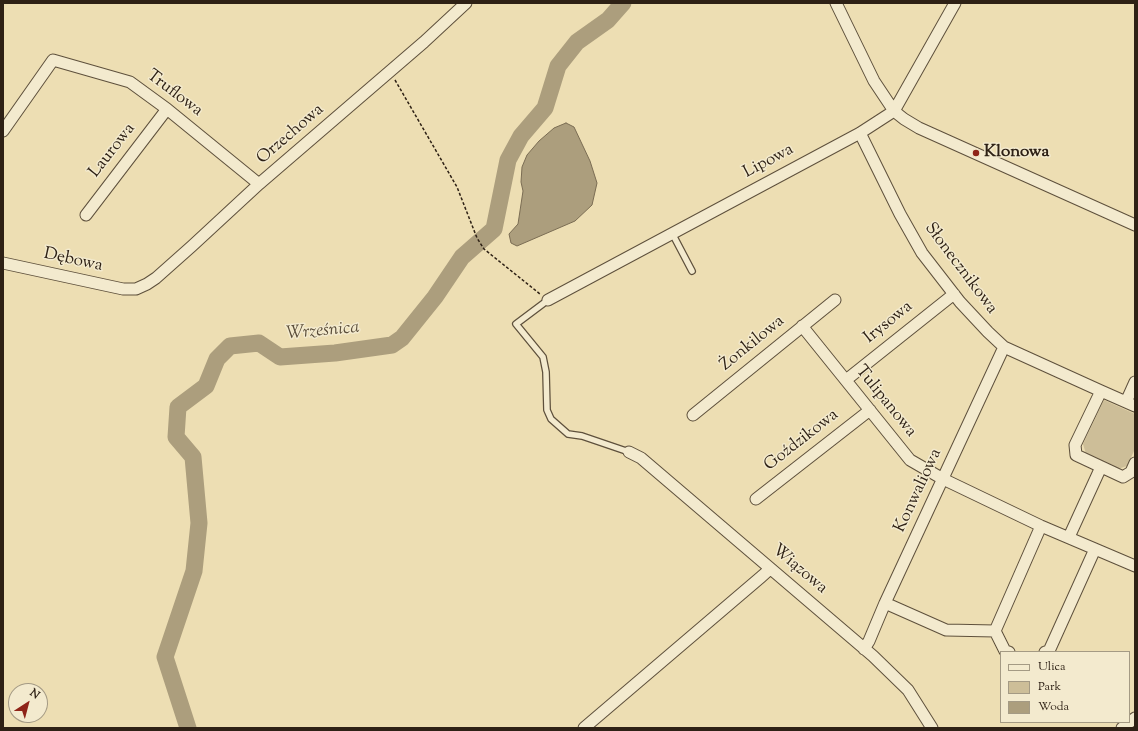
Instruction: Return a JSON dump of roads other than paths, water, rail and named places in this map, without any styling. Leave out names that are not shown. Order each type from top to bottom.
[{"type":"street","name":"Orzechowa","points":[[136,289],[156,278],[259,184],[390,72],[466,3]]},
{"type":"street","points":[[836,3],[874,81],[894,111],[904,120],[1135,225]]},
{"type":"street","name":"Lipowa","points":[[548,300],[860,133],[894,111],[955,3]]},
{"type":"street","name":"Truflowa","points":[[3,131],[53,60],[130,82],[167,109],[259,184]]},
{"type":"street","name":"Laurowa","points":[[86,215],[167,109]]},
{"type":"street","name":"Słonecznikowa","points":[[860,133],[900,214],[922,253],[954,294],[988,332],[1004,347],[1131,404]]},
{"type":"street","name":"Dębowa","points":[[3,263],[112,287],[136,289]]},
{"type":"street","name":"Irysowa","points":[[846,380],[954,294]]},
{"type":"street","name":"Żonkilowa","points":[[693,414],[834,300]]},
{"type":"street","name":"Tulipanowa","points":[[802,326],[910,460],[943,479],[1041,526],[1135,566]]},
{"type":"street","name":"Konwaliowa","points":[[864,648],[869,641],[885,603],[1004,347]]},
{"type":"street","points":[[1131,404],[1135,382]]},
{"type":"street","points":[[1101,391],[1075,445],[1076,455],[1123,477],[1131,472],[1135,463]]},
{"type":"street","name":"Goździkowa","points":[[756,499],[870,410]]},
{"type":"street","name":"Wiązowa","points":[[629,452],[641,458],[864,648],[908,690],[932,728]]},
{"type":"street","points":[[1069,537],[1100,467]]},
{"type":"street","points":[[995,631],[1041,526]]},
{"type":"street","points":[[1047,651],[1049,650],[1095,549]]},
{"type":"street","points":[[584,728],[761,578],[770,568]]},
{"type":"street","points":[[885,603],[946,630],[995,631]]},
{"type":"street","points":[[995,631],[1005,650],[1007,651]]},
{"type":"lane","points":[[672,234],[692,271]]},
{"type":"lane","points":[[548,300],[516,324],[543,357],[546,372],[547,410],[551,419],[568,434],[582,436],[629,452]]},
{"type":"water","points":[[566,123],[574,127],[590,161],[597,183],[592,205],[575,221],[517,246],[511,243],[509,234],[518,224],[523,191],[521,182],[522,167],[527,155],[539,141],[554,128]]},
{"type":"waterway","name":"Wrześnica","points":[[188,728],[165,657],[194,571],[199,523],[193,457],[176,437],[178,407],[206,386],[217,359],[230,346],[259,343],[280,357],[335,353],[392,345],[402,338],[435,297],[462,257],[494,229],[508,160],[521,136],[545,108],[558,66],[577,42],[608,20],[623,3]]},
{"type":"place","name":"Klonowa","points":[[976,153]]}]
